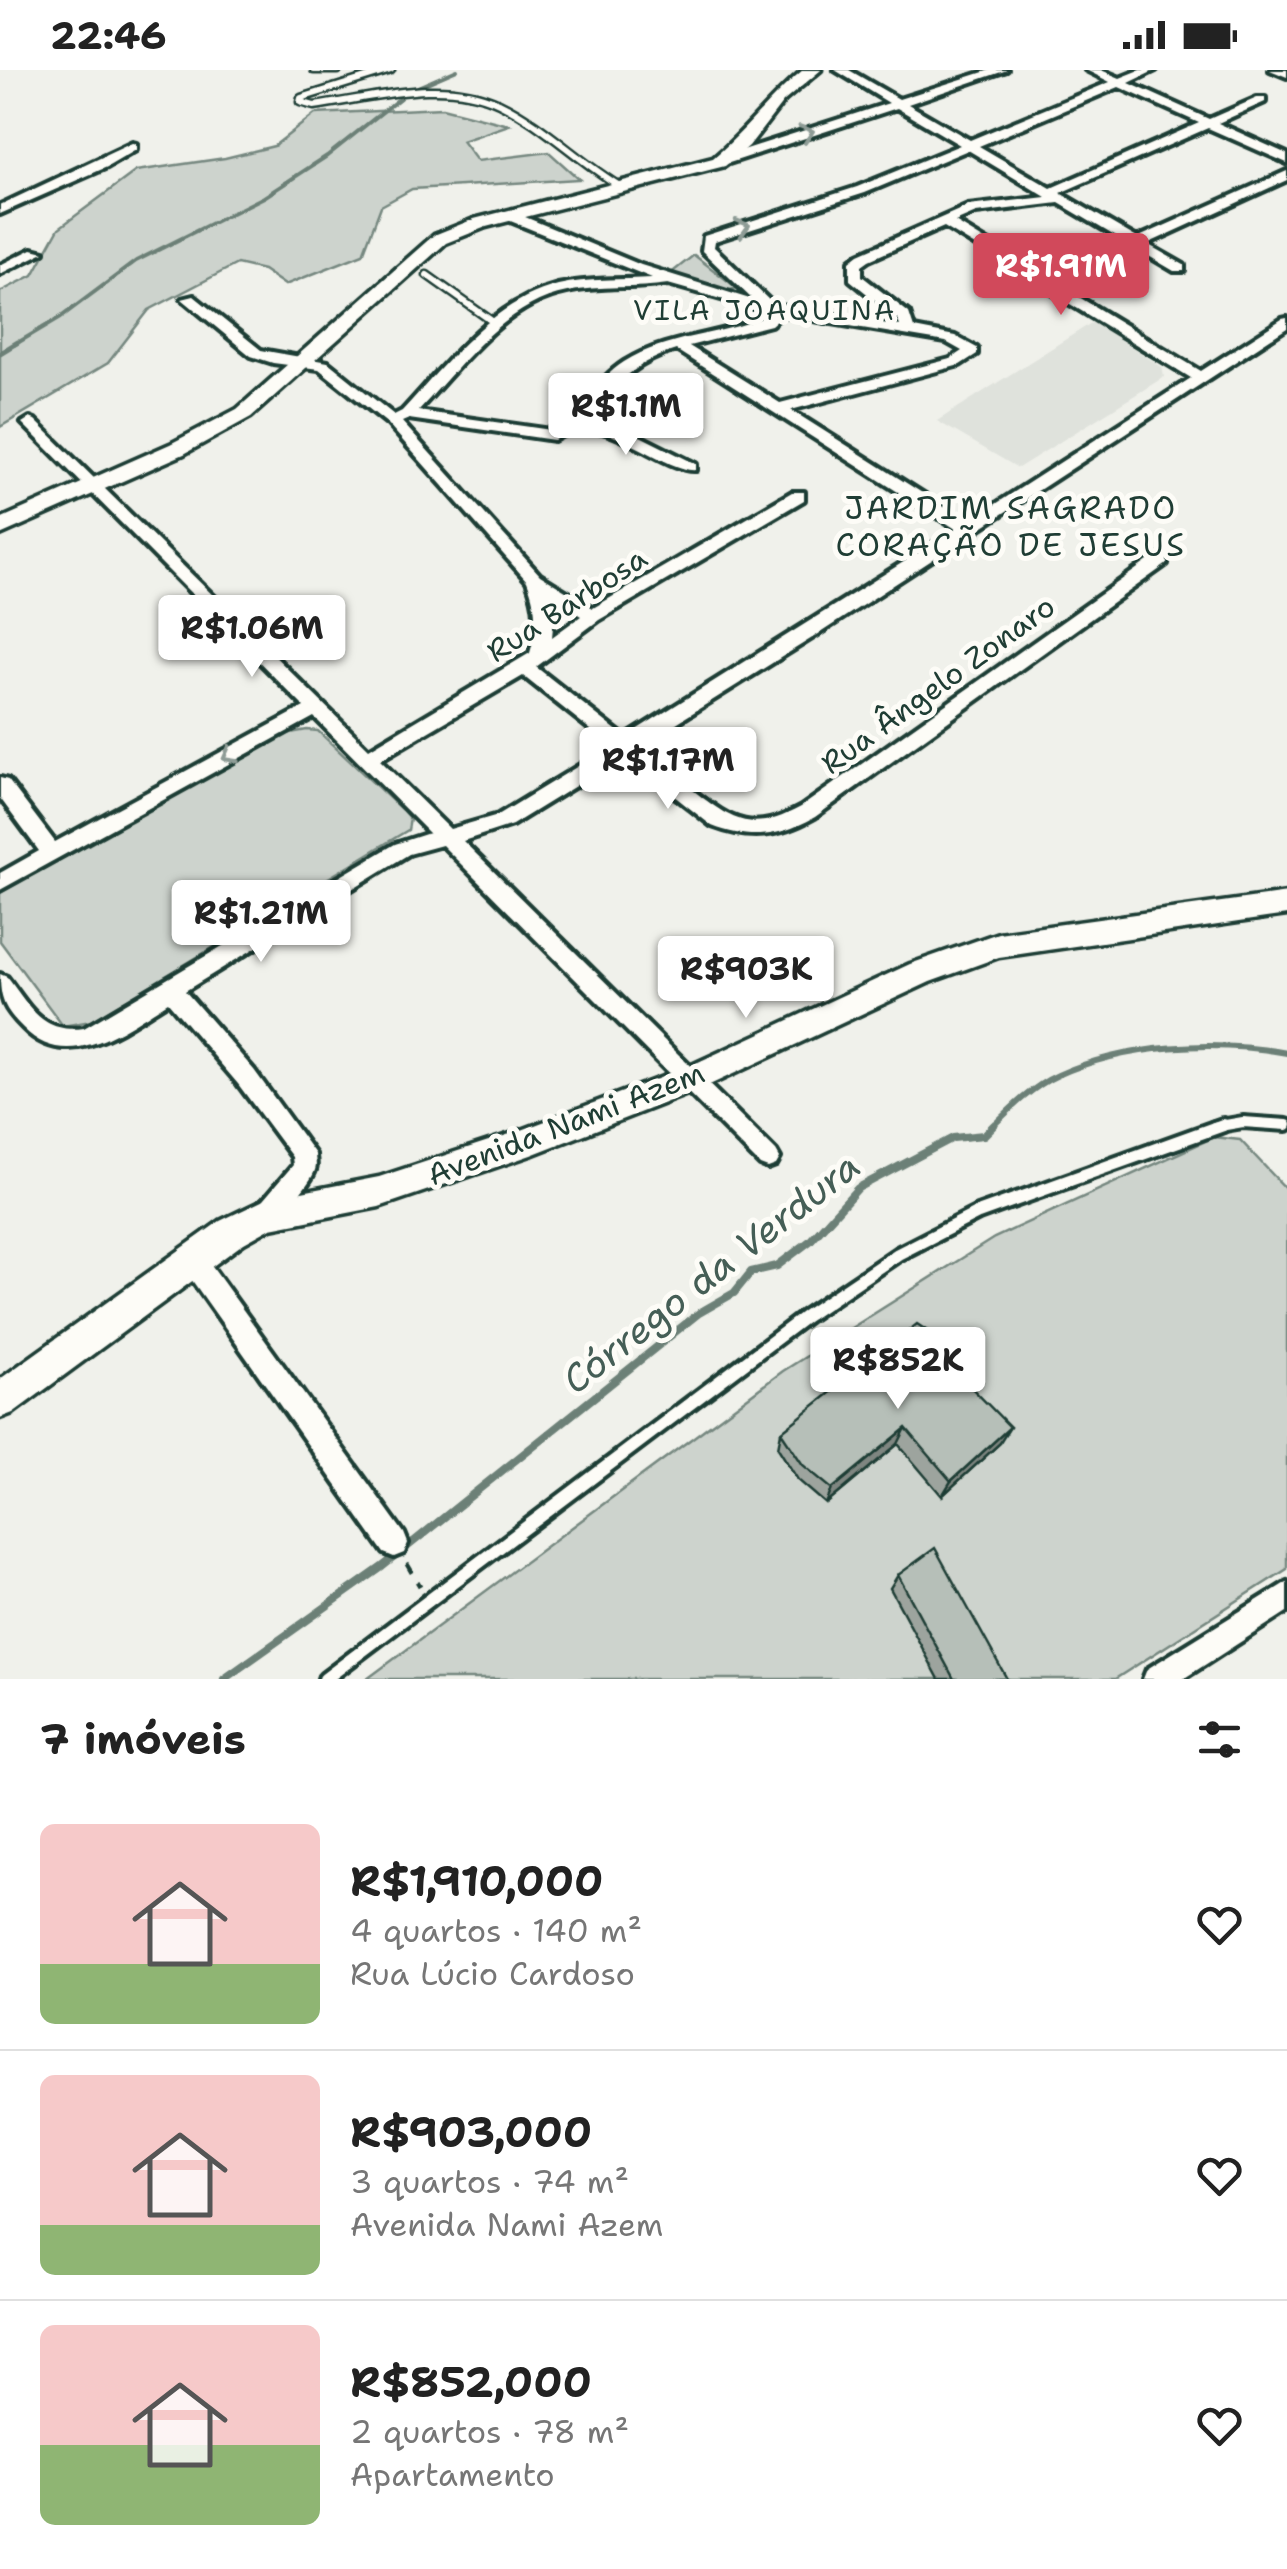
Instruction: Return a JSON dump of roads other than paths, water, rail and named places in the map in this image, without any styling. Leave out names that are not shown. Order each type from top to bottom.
[{"type":"street","points":[[719,162],[743,142],[777,99],[813,70]]},
{"type":"street","points":[[840,70],[1179,268]]},
{"type":"street","points":[[0,528],[244,413],[426,249],[457,231],[719,162],[1001,70]]},
{"type":"street","points":[[1092,70],[1287,159]]},
{"type":"street","points":[[400,417],[554,435],[626,367],[770,319],[770,308],[707,248],[709,239],[809,209],[1150,70]]},
{"type":"street","points":[[1276,70],[1287,74]]},
{"type":"street","points":[[908,331],[904,316],[861,285],[853,272],[864,257],[988,205],[1054,197],[1261,100]]},
{"type":"street","points":[[0,210],[103,164],[132,146]]},
{"type":"street","points":[[1136,243],[1287,176]]},
{"type":"street","points":[[508,215],[668,280],[770,308],[960,342],[972,351],[955,362],[776,408]]},
{"type":"street","points":[[944,221],[1200,377]]},
{"type":"street","points":[[0,270],[36,252]]},
{"type":"street","points":[[400,417],[496,324],[546,292],[668,280]]},
{"type":"street","points":[[189,299],[256,353],[272,359],[323,365],[400,417],[534,579],[593,616]]},
{"type":"street","points":[[0,983],[40,1032],[66,1042],[104,1030],[402,850],[486,831],[628,746],[1287,322]]},
{"type":"street","points":[[680,346],[966,528]]},
{"type":"street","points":[[30,424],[768,1158]]},
{"type":"street","points":[[570,424],[605,428],[643,440],[690,468]]},
{"type":"street","name":"Rua Barbosa","points":[[367,759],[532,660],[593,616],[798,496]]},
{"type":"street","name":"Rua Ângelo Zonaro","points":[[628,746],[700,808],[739,830],[767,832],[808,812],[1161,560]]},
{"type":"street","points":[[534,579],[547,613],[547,628],[532,660],[628,746]]},
{"type":"street","points":[[0,882],[314,709]]},
{"type":"street","points":[[2,785],[52,853]]},
{"type":"street","name":"Avenida Nami Azem","points":[[0,1400],[193,1261],[266,1214],[379,1192],[520,1145],[692,1079],[920,974],[998,946],[1287,904]]},
{"type":"street","points":[[172,990],[303,1154],[305,1167],[266,1214]]},
{"type":"street","points":[[193,1261],[394,1543]]},
{"type":"street","points":[[1157,1679],[1287,1596]]},
{"type":"lane","points":[[314,70],[338,70]]},
{"type":"lane","points":[[391,70],[301,98],[300,102],[314,106],[448,91],[486,97],[531,124],[589,170],[621,187]]},
{"type":"lane","points":[[427,275],[496,324]]},
{"type":"lane","points":[[325,1679],[800,1323],[908,1248],[1027,1194],[1132,1159],[1200,1128],[1258,1119],[1287,1125]]},
{"type":"waterway","points":[[413,89],[457,70]]},
{"type":"waterway","points":[[14,345],[61,317],[136,261],[264,197],[327,156],[400,98]]},
{"type":"waterway","points":[[0,353],[18,342]]},
{"type":"waterway","name":"Córrego da Verdura","points":[[992,1127],[1049,1080],[1112,1057],[1201,1046],[1287,1053]]},
{"type":"waterway","name":"Córrego da Verdura","points":[[224,1679],[382,1567],[699,1313],[734,1293],[751,1272],[777,1266],[810,1241],[858,1188],[953,1138],[984,1135],[992,1127]]},
{"type":"district","name":"VILA JOAQUINA","points":[[765,310]]},
{"type":"district","name":"JARDIM SAGRADO CORAÇÃO DE JESUS","points":[[1011,526]]}]
